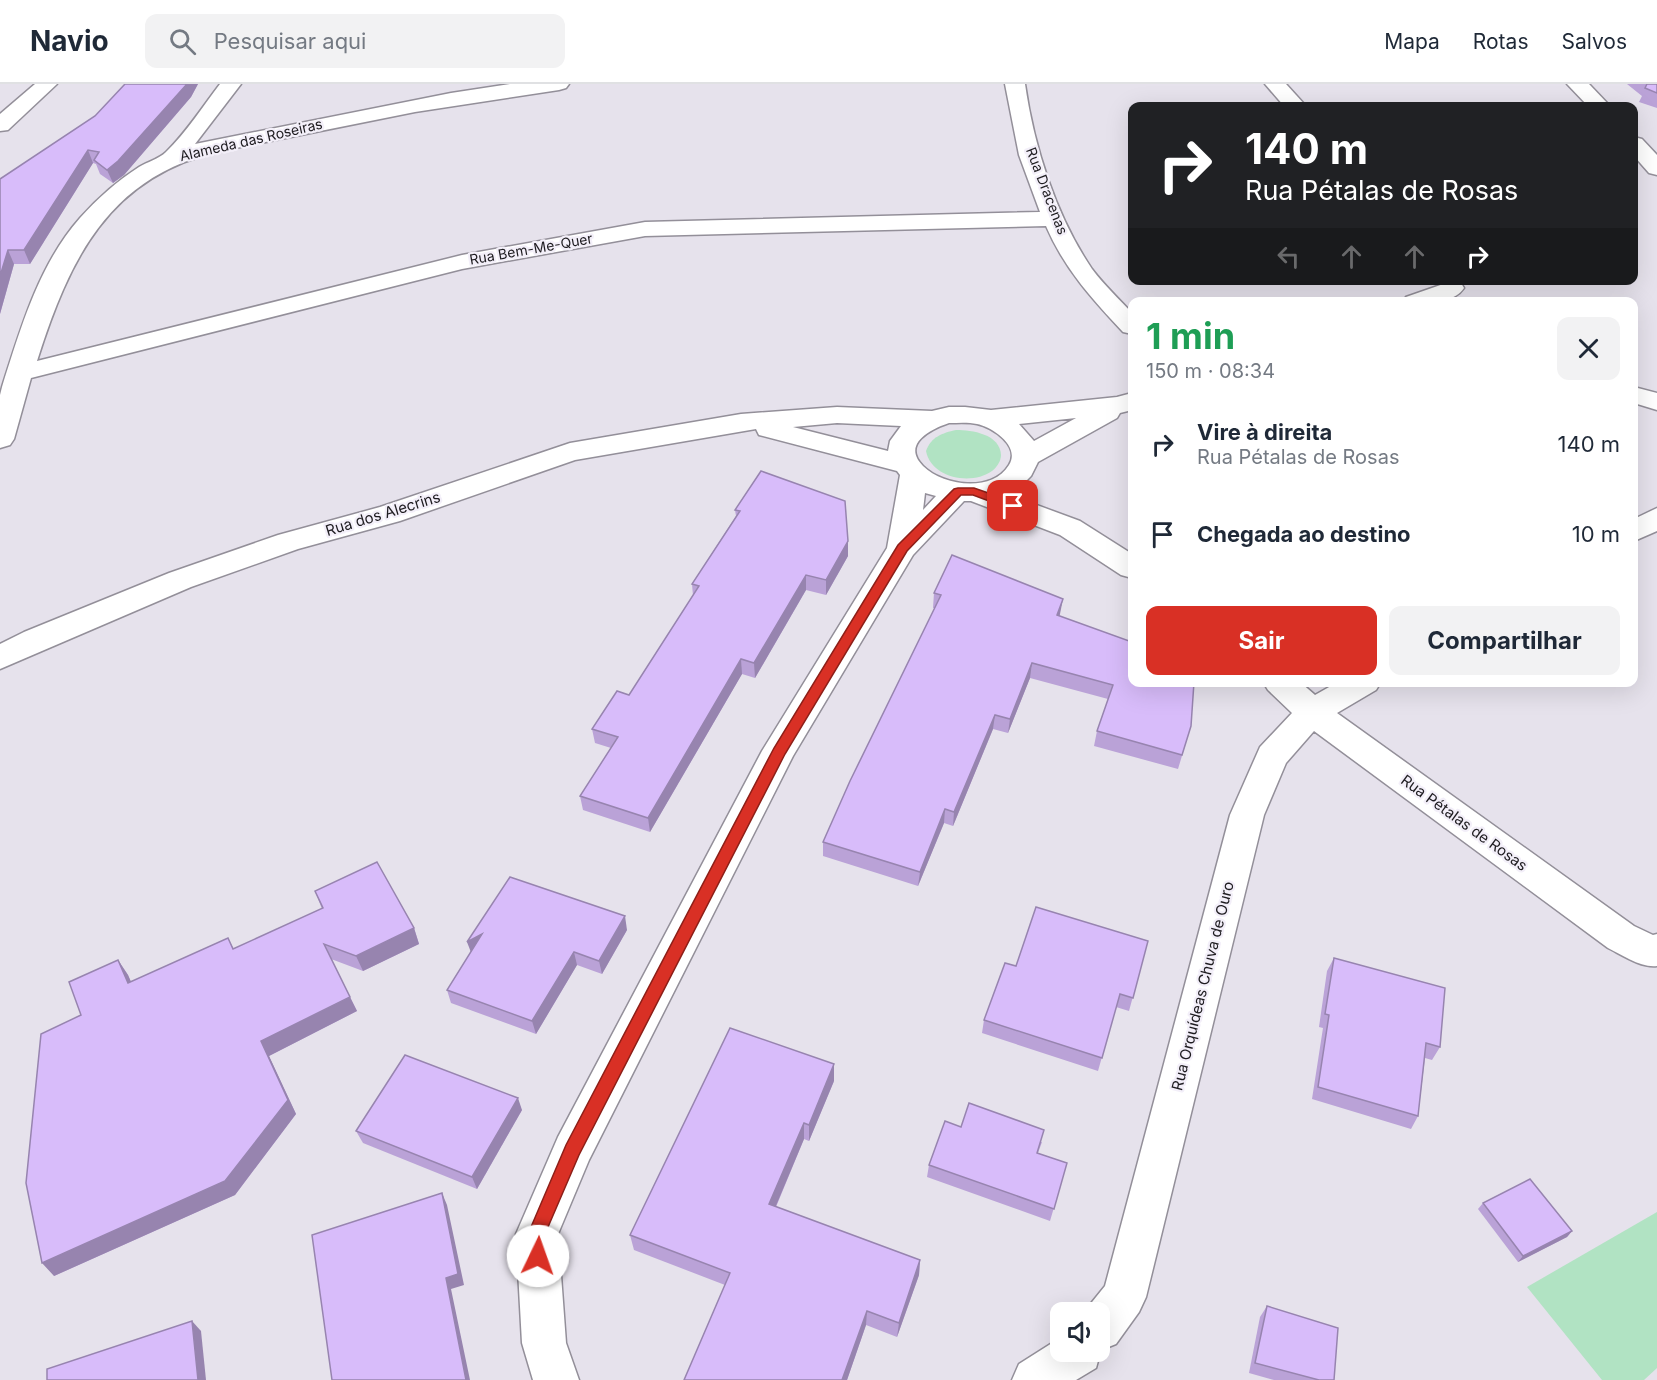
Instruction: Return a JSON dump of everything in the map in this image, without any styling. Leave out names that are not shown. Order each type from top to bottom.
[{"type":"street","points":[[0,125],[47,84]]},
{"type":"street","points":[[173,158],[231,84]]},
{"type":"street","name":"Alameda das Roseiras","points":[[0,439],[20,373],[50,291],[79,235],[125,188],[148,171],[173,158],[360,114],[481,93],[559,84]]},
{"type":"street","name":"Rua Dracenas","points":[[997,84],[1016,95],[1035,166],[1055,219],[1083,273],[1128,323]]},
{"type":"street","points":[[1275,84],[1291,102]]},
{"type":"street","points":[[1577,84],[1595,102]]},
{"type":"street","points":[[1638,148],[1657,168]]},
{"type":"street","name":"Rua Bem-Me-Quer","points":[[20,373],[462,262],[645,229],[1055,219]]},
{"type":"street","points":[[1431,297],[1453,290]]},
{"type":"street","points":[[1638,396],[1657,402]]},
{"type":"street","points":[[989,419],[1126,403]]},
{"type":"street","points":[[556,1380],[544,1343],[537,1234],[572,1151],[779,751],[902,548],[966,491],[999,487],[1012,479],[1023,464],[1126,403]]},
{"type":"street","name":"Rua dos Alecrins","points":[[0,658],[35,640],[180,580],[288,542],[390,514],[570,452],[741,422],[837,415],[930,419]]},
{"type":"street","points":[[1070,528],[1023,464],[1024,446],[1005,426],[989,419],[969,415],[949,415],[930,419],[915,427],[905,438],[902,451],[910,469],[927,483],[966,491],[1070,528],[1128,565]]},
{"type":"street","name":"Rua dos Alecrins","points":[[741,422],[910,469]]},
{"type":"street","points":[[902,548],[910,469]]},
{"type":"street","points":[[1638,529],[1657,518]]},
{"type":"street","name":"Rua dos Alecrins","points":[[0,647],[35,640]]},
{"type":"street","name":"Rua Pétalas de Rosas","points":[[1284,687],[1312,712],[1621,937],[1650,951],[1657,950]]},
{"type":"street","name":"Rua Orquídeas Chuva de Ouro","points":[[1110,1316],[1124,1298],[1247,815],[1272,756],[1312,712],[1356,687]]},
{"type":"street","points":[[1035,1380],[1064,1362]]},
{"type":"green space","points":[[956,430],[977,432],[996,442],[1001,455],[997,466],[992,471],[983,476],[963,478],[953,477],[935,468],[926,451],[928,446],[938,436]]},
{"type":"green space","points":[[1657,1212],[1657,1368],[1644,1380],[1602,1380],[1527,1287]]},
{"type":"building","points":[[125,84],[187,84],[118,161],[107,170],[94,160],[99,152],[88,150],[24,250],[8,250],[0,276],[0,179],[95,116]]},
{"type":"building","points":[[1647,84],[1657,84],[1657,93],[1645,88]]},
{"type":"building","points":[[761,471],[845,501],[848,541],[826,580],[806,575],[754,663],[741,659],[648,818],[580,796],[618,737],[592,729],[617,691],[629,695],[699,586],[692,584],[740,511],[735,510]]},
{"type":"building","points":[[952,555],[1063,599],[1057,615],[1128,641],[1128,687],[1194,687],[1191,726],[1182,755],[1097,731],[1113,685],[1032,663],[1010,719],[995,715],[954,812],[945,809],[920,872],[823,842],[850,781],[941,595],[934,593]]},
{"type":"building","points":[[377,862],[414,928],[356,956],[324,944],[350,997],[261,1041],[288,1100],[225,1181],[42,1263],[26,1183],[41,1034],[81,1015],[69,982],[118,960],[128,983],[228,938],[233,949],[323,908],[315,891]]},
{"type":"building","points":[[510,877],[625,916],[599,961],[574,952],[532,1021],[447,990],[482,934],[467,942]]},
{"type":"building","points":[[1036,907],[1148,941],[1133,998],[1120,994],[1102,1058],[984,1020],[1005,963],[1016,966]]},
{"type":"building","points":[[1334,958],[1445,988],[1440,1047],[1426,1043],[1418,1116],[1318,1087],[1329,1015],[1325,1014]]},
{"type":"building","points":[[730,1028],[834,1064],[809,1125],[804,1123],[769,1204],[920,1260],[899,1323],[867,1311],[842,1380],[684,1380],[730,1273],[630,1235]]},
{"type":"building","points":[[405,1055],[518,1098],[472,1177],[356,1131]]},
{"type":"building","points":[[969,1103],[1044,1130],[1037,1153],[1067,1163],[1054,1209],[929,1165],[945,1121],[961,1127]]},
{"type":"building","points":[[1530,1179],[1572,1231],[1523,1256],[1483,1203]]},
{"type":"building","points":[[442,1193],[458,1274],[446,1278],[466,1380],[332,1380],[312,1235]]},
{"type":"building","points":[[1267,1306],[1338,1328],[1334,1380],[1319,1380],[1255,1363]]},
{"type":"building","points":[[192,1321],[198,1380],[47,1380],[47,1369]]},
{"type":"route","points":[[538,1256],[537,1234],[572,1151],[779,751],[902,548],[958,491],[974,492],[1013,506]]}]
